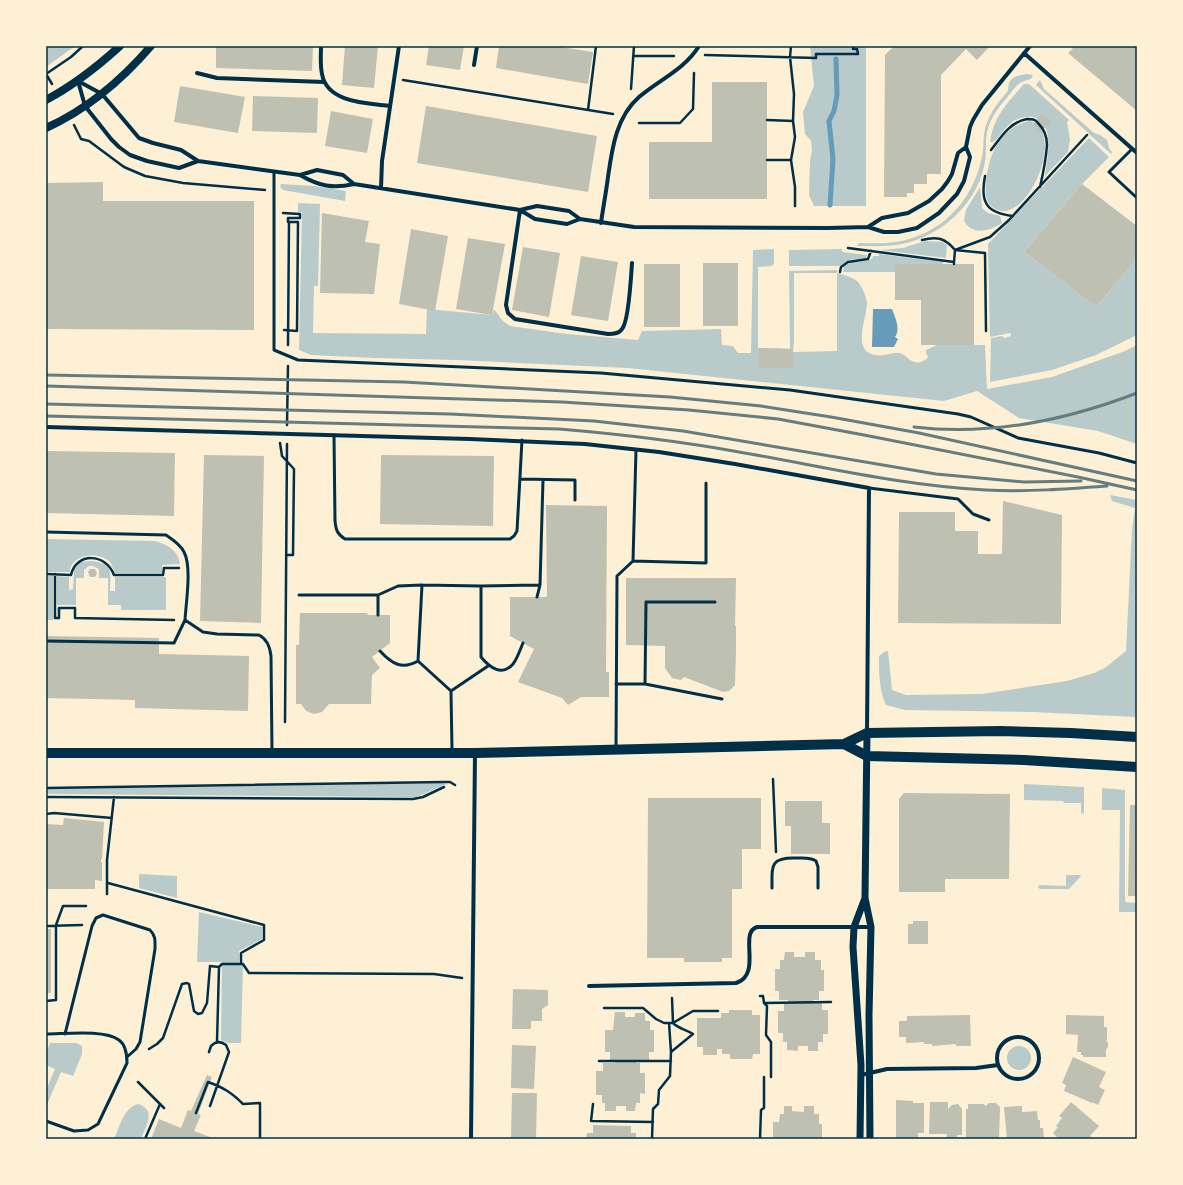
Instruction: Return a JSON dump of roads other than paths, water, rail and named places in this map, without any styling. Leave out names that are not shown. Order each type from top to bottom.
[{"type":"main road","points":[[46,100],[78,81],[99,66],[120,46]]},
{"type":"main road","points":[[46,128],[70,117],[114,85],[133,67],[151,46]]},
{"type":"main road","points":[[46,753],[475,752],[844,744],[867,733],[1000,731],[1137,736]]},
{"type":"main road","points":[[844,744],[867,756],[1024,760],[1137,767]]},
{"type":"street","points":[[321,46],[322,74],[324,82],[331,91],[341,97],[367,103],[390,106]]},
{"type":"street","points":[[381,188],[382,162],[399,46]]},
{"type":"street","points":[[474,64],[477,46]]},
{"type":"street","points":[[601,223],[612,147],[624,116],[628,109],[639,98],[679,68],[694,54],[699,46]]},
{"type":"street","points":[[520,210],[537,206],[569,211],[580,219],[634,227],[868,227],[884,232],[898,232],[917,228],[939,213],[957,194],[964,181],[970,157],[966,147],[970,127],[979,109],[1030,46]]},
{"type":"street","points":[[1024,53],[1137,153]]},
{"type":"street","points":[[197,73],[217,78],[324,82]]},
{"type":"street","points":[[78,81],[102,94],[140,138],[153,143],[182,150],[198,161],[300,175],[317,170],[343,175],[354,184]]},
{"type":"street","points":[[78,81],[85,106],[111,139],[130,155],[147,161],[179,168],[198,161]]},
{"type":"street","points":[[868,227],[882,218],[908,213],[929,201],[948,181],[958,153],[966,147]]},
{"type":"street","points":[[300,175],[313,183],[340,187],[354,184],[520,210],[535,219],[567,224],[580,219]]},
{"type":"street","points":[[520,210],[506,305],[508,313],[515,319],[608,334],[618,333],[622,330],[626,321],[632,263]]},
{"type":"street","points":[[46,427],[522,440],[585,444],[735,464],[870,488],[865,898],[871,927],[870,1139]]},
{"type":"street","points":[[471,1139],[475,752]]},
{"type":"street","points":[[860,1139],[861,1075],[854,959],[854,927],[865,898]]},
{"type":"street","points":[[589,986],[736,983],[744,980],[749,972],[750,936],[753,928],[871,927]]},
{"type":"street","points":[[1012,1038],[1028,1040],[1034,1045],[1038,1052],[1039,1061],[1036,1070],[1029,1076],[1020,1079],[1011,1078],[1004,1073],[998,1065],[997,1057],[999,1049],[1004,1042],[1012,1038]]},
{"type":"street","points":[[861,1075],[887,1069],[976,1068],[998,1065]]},
{"type":"lane","points":[[1132,149],[1109,172],[1137,198]]},
{"type":"lane","points":[[274,172],[274,350],[298,360],[601,373],[790,390],[958,414],[971,417],[1018,438],[1099,453],[1137,463]]},
{"type":"lane","points":[[334,435],[335,521],[337,531],[340,536],[345,539],[510,539],[517,531],[522,440]]},
{"type":"lane","points":[[633,561],[636,450]]},
{"type":"lane","points":[[520,479],[575,480],[575,500]]},
{"type":"lane","points":[[537,597],[540,584],[543,480]]},
{"type":"lane","points":[[616,749],[617,576],[633,561],[706,563],[706,483]]},
{"type":"lane","points":[[870,488],[958,499],[972,514],[989,520]]},
{"type":"lane","points":[[46,532],[166,535],[178,544],[184,552],[187,568],[185,620],[174,643],[46,641]]},
{"type":"lane","points":[[299,595],[378,595],[398,586],[540,584]]},
{"type":"lane","points":[[418,661],[422,585]]},
{"type":"lane","points":[[481,586],[481,657],[488,666],[498,670],[505,670],[513,664],[523,644]]},
{"type":"lane","points":[[378,595],[378,615]]},
{"type":"lane","points":[[646,684],[646,602],[715,602]]},
{"type":"lane","points":[[185,620],[203,632],[259,636],[264,638],[271,656],[272,753]]},
{"type":"lane","points":[[380,652],[398,665],[410,666],[418,661]]},
{"type":"lane","points":[[418,661],[451,691],[452,752]]},
{"type":"lane","points":[[451,691],[488,666]]},
{"type":"lane","points":[[616,684],[646,684],[722,699]]},
{"type":"lane","points":[[772,888],[773,866],[776,861],[786,858],[811,858],[814,860],[818,867],[818,888]]},
{"type":"lane","points":[[65,1034],[92,926],[96,918],[103,915],[150,930],[154,934],[155,949],[140,1042],[136,1049],[127,1057]]},
{"type":"lane","points":[[46,1034],[99,1034],[111,1036],[120,1041],[126,1050],[127,1057],[127,1063],[98,1124],[88,1130],[74,1131],[46,1121]]},
{"type":"water","points":[[873,309],[892,309],[897,327],[897,334],[895,337],[898,339],[894,347],[872,347]]},
{"type":"waterway","points":[[830,205],[833,159],[829,121],[834,111],[837,95],[836,59]]},
{"type":"railway","points":[[46,375],[404,382],[670,397],[761,406],[831,417],[919,433],[1137,481]]},
{"type":"railway","points":[[46,386],[562,402],[689,410],[778,419],[1078,477],[1137,490]]},
{"type":"railway","points":[[914,427],[971,429],[1028,424],[1083,411],[1137,393]]},
{"type":"railway","points":[[46,404],[450,414],[594,421],[683,431],[936,474],[1024,482],[1081,481]]},
{"type":"railway","points":[[46,416],[559,429],[694,444],[862,475],[955,488],[1017,491],[1107,486]]}]
